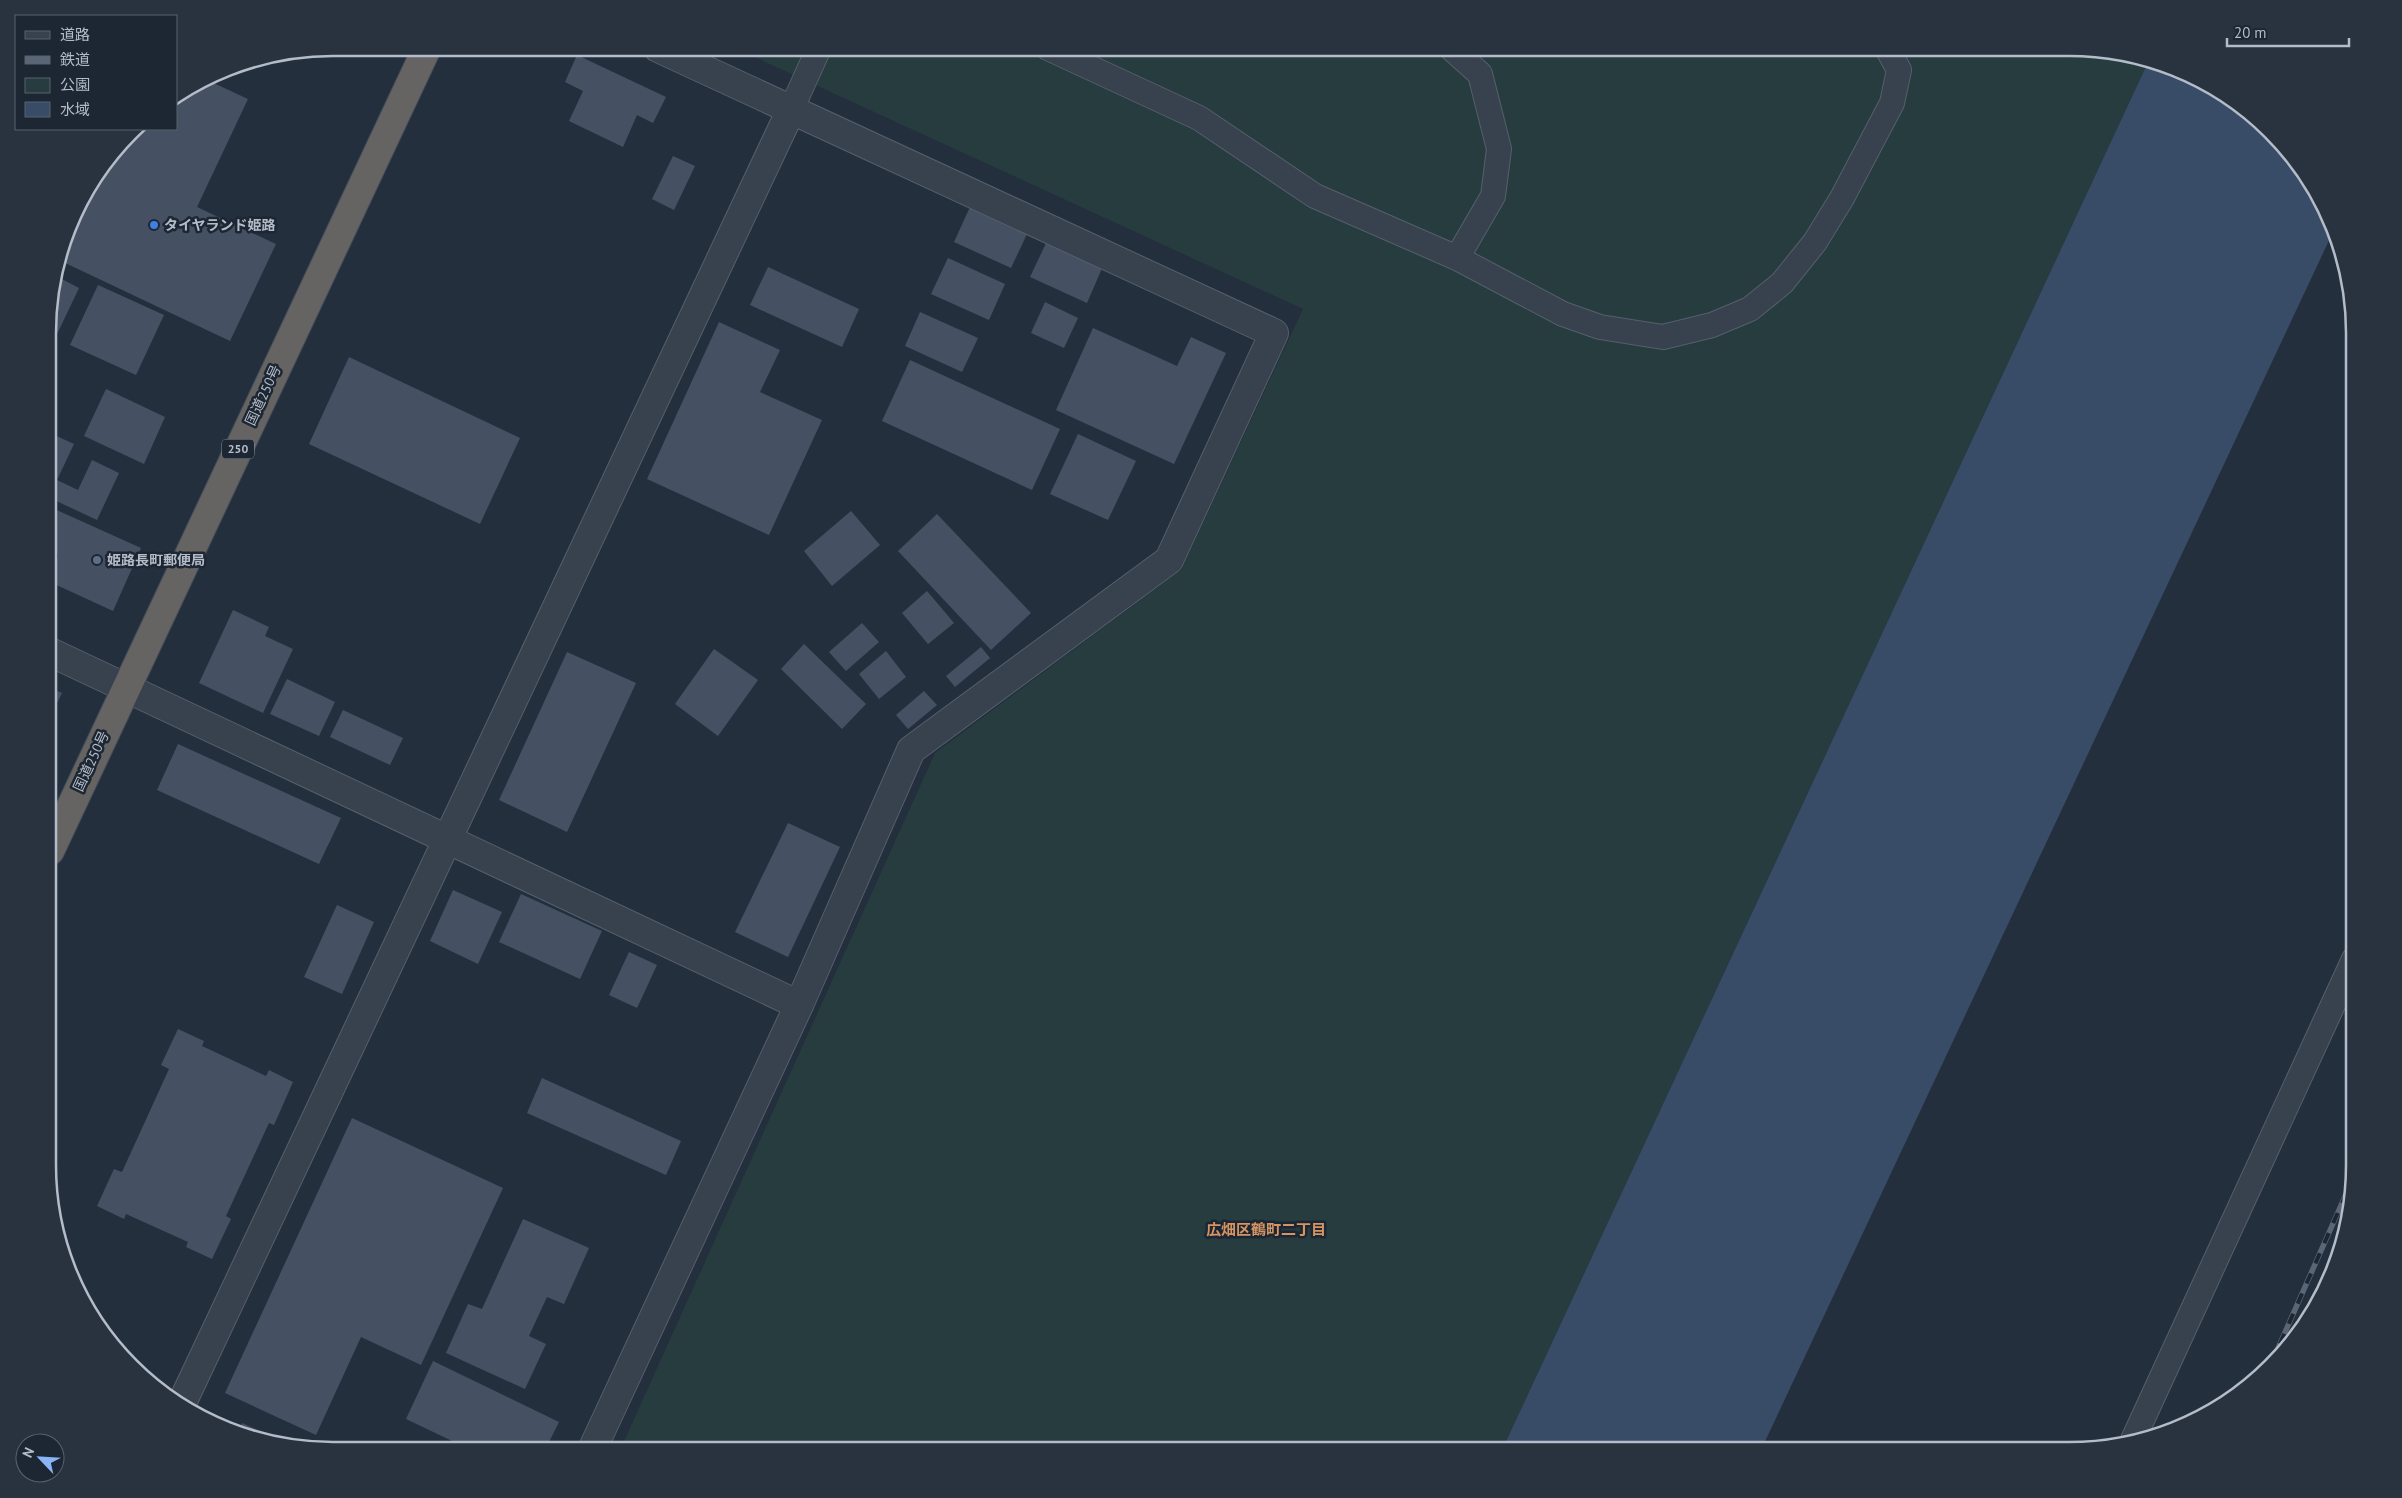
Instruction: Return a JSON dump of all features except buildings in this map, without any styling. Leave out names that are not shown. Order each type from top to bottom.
[{"type":"highway","name":"国道250号","points":[[56,838],[423,56]]},
{"type":"street","points":[[596,1442],[798,1005],[911,750],[1169,560],[1274,333],[675,56]]},
{"type":"street","points":[[184,1398],[791,110]]},
{"type":"street","points":[[56,655],[798,1005]]},
{"type":"lane","points":[[791,110],[816,56]]},
{"type":"lane","points":[[1065,56],[1199,118],[1315,196],[1457,258],[1563,314],[1600,327],[1663,337],[1712,325],[1750,309],[1782,283],[1815,242],[1842,198],[1892,103],[1899,70],[1892,56]]},
{"type":"lane","points":[[1457,258],[1493,196],[1499,149],[1480,74],[1460,56]]},
{"type":"lane","points":[[2136,1433],[2346,976]]},
{"type":"green space","points":[[752,56],[2069,56],[2105,59],[2145,68],[1506,1442],[624,1442],[935,753],[1181,570],[1303,309]]},
{"type":"water","points":[[2145,68],[2175,77],[2207,93],[2251,125],[2277,151],[2309,195],[2329,240],[1765,1442],[1506,1442]]},
{"type":"railway","points":[[2280,1343],[2343,1201]]},
{"type":"place","name":"タイヤランド姫路","points":[[154,225]]},
{"type":"place","name":"姫路長町郵便局","points":[[97,560]]},
{"type":"district","name":"広畑区鶴町二丁目","points":[[1266,1230]]}]
